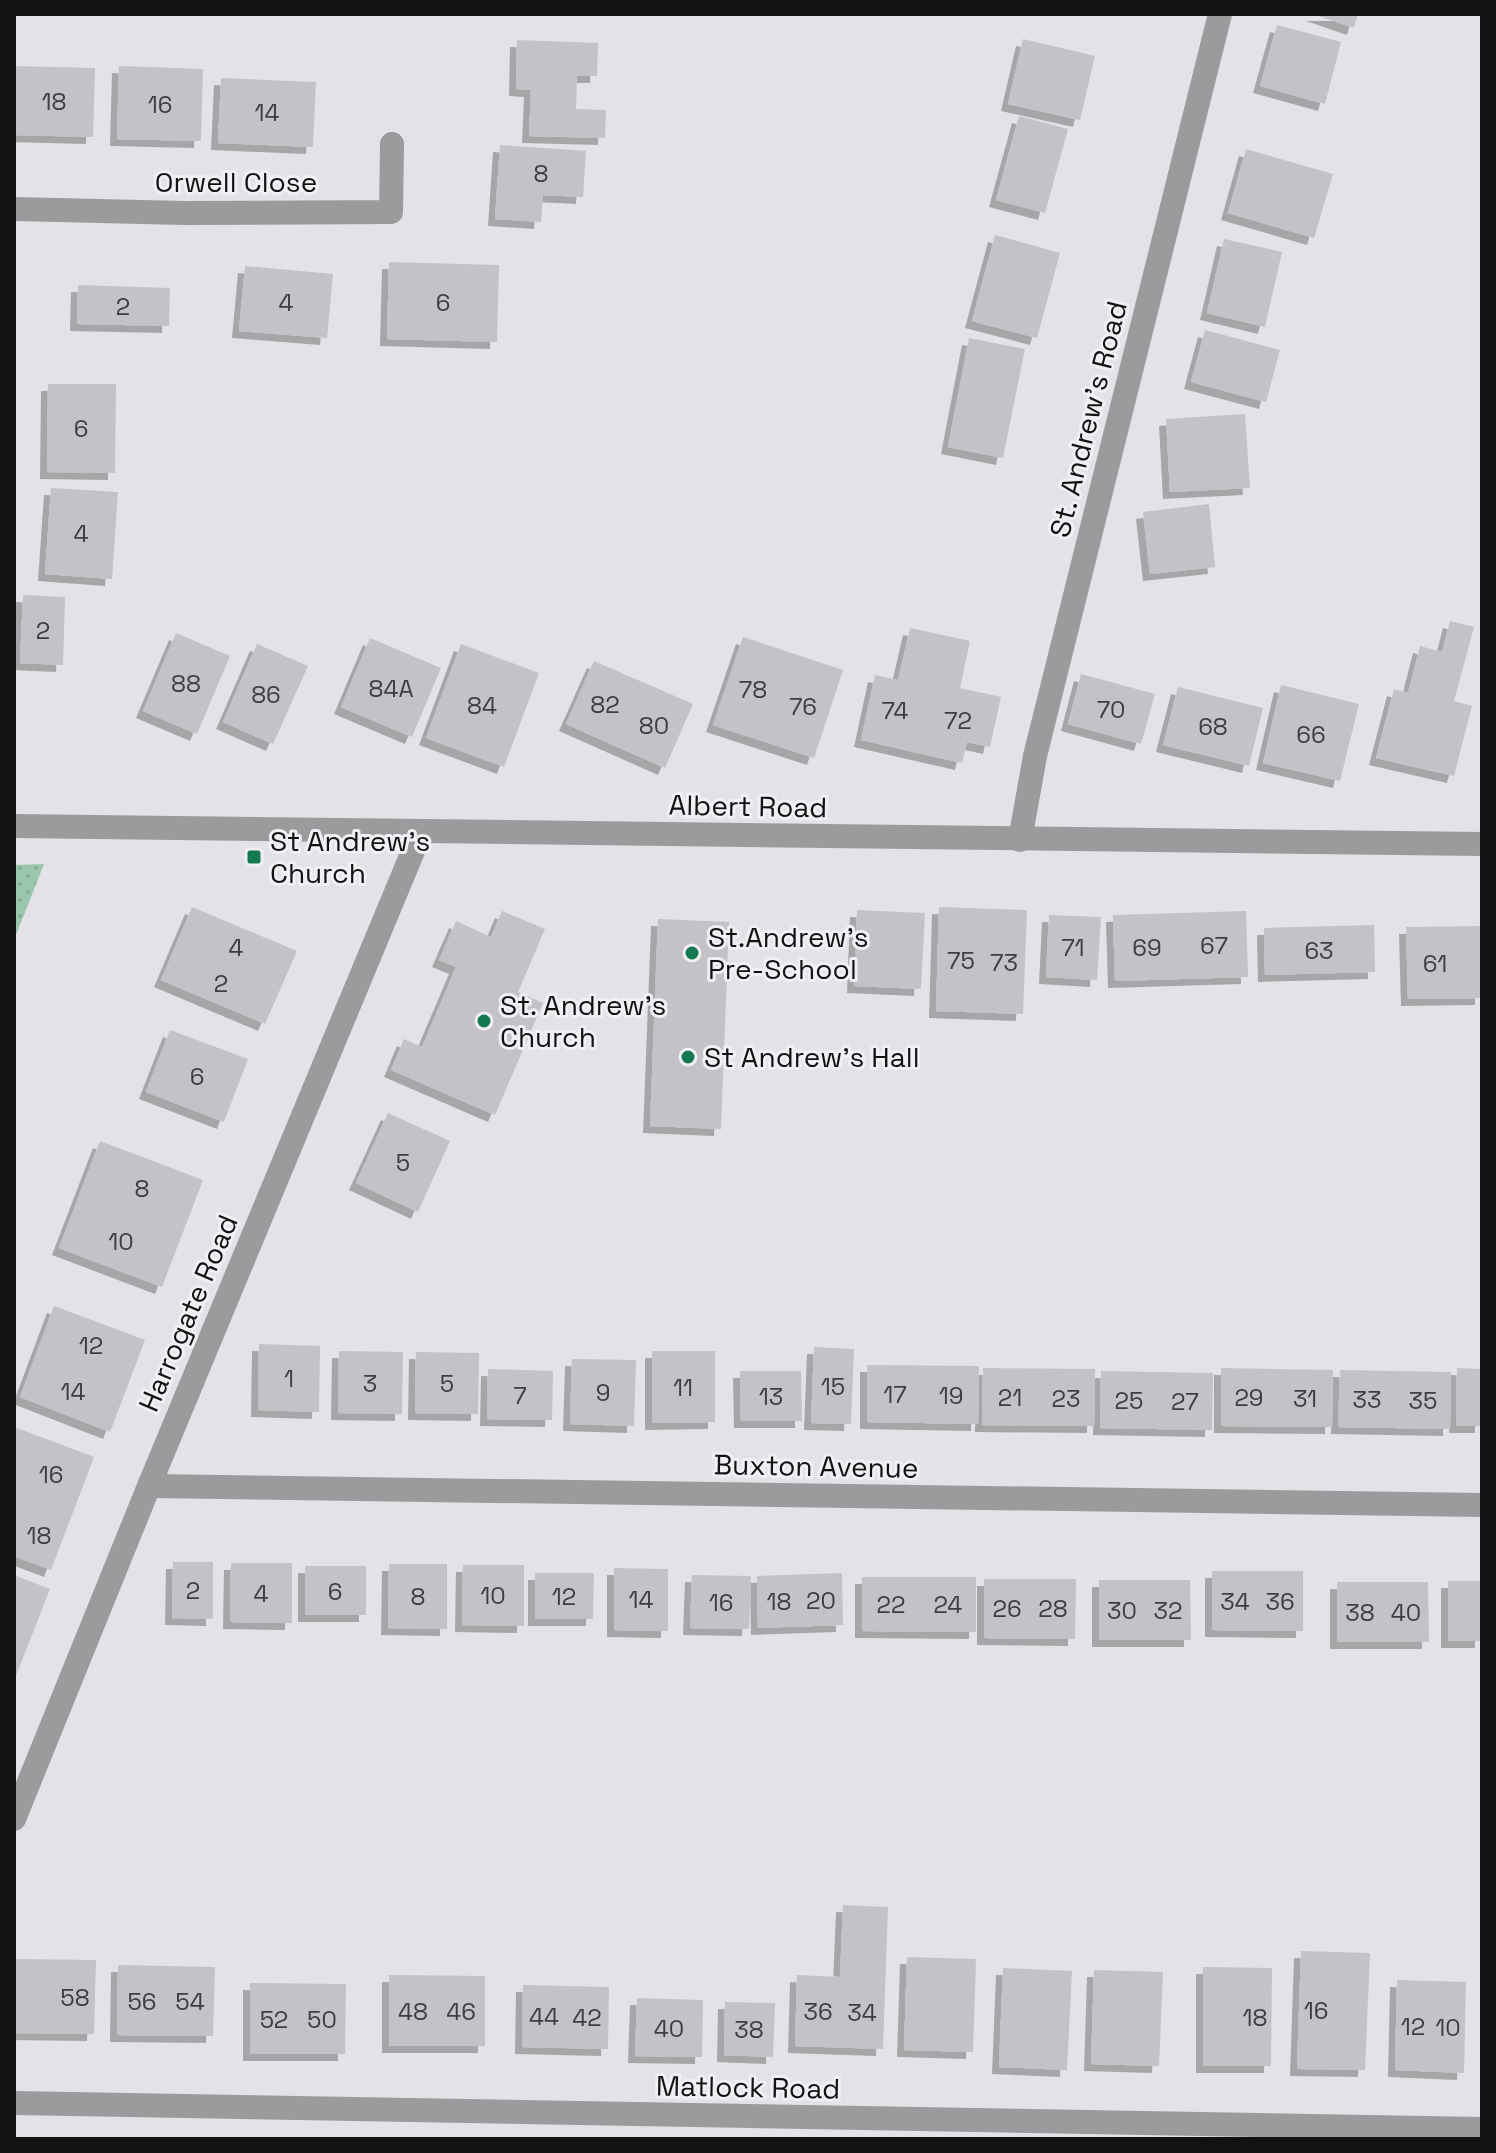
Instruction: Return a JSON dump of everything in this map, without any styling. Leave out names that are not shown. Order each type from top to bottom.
[{"type":"street","name":"St. Andrew's Road","points":[[1020,840],[1035,756],[1220,14]]},
{"type":"street","name":"Orwell Close","points":[[14,209],[185,213],[391,212],[392,144]]},
{"type":"street","name":"Albert Road","points":[[14,826],[1482,844]]},
{"type":"street","name":"Harrogate Road","points":[[14,1819],[421,832]]},
{"type":"street","name":"Buxton Avenue","points":[[149,1486],[1482,1505]]},
{"type":"street","name":"Matlock Road","points":[[14,2103],[1482,2129]]},
{"type":"green space","points":[[44,864],[14,940],[14,865]]},
{"type":"building","points":[[1313,14],[1358,14],[1354,28]]},
{"type":"building","points":[[1277,25],[1341,42],[1325,104],[1260,86]]},
{"type":"building","points":[[1023,39],[1095,56],[1080,120],[1008,104]]},
{"type":"building","points":[[517,40],[598,43],[597,76],[577,76],[576,109],[606,110],[605,138],[529,136],[531,90],[516,89]]},
{"type":"building","points":[[14,66],[95,68],[93,137],[14,135]]},
{"type":"building","points":[[119,66],[203,69],[201,141],[117,139]]},
{"type":"building","points":[[221,78],[316,82],[313,147],[218,143]]},
{"type":"building","points":[[1019,116],[1068,129],[1045,213],[996,200]]},
{"type":"building","points":[[500,145],[586,151],[583,197],[543,195],[541,222],[495,219]]},
{"type":"building","points":[[1246,149],[1333,174],[1314,238],[1228,213]]},
{"type":"building","points":[[995,235],[1060,253],[1037,338],[972,321]]},
{"type":"building","points":[[1224,239],[1282,252],[1265,327],[1207,313]]},
{"type":"building","points":[[389,262],[499,265],[497,342],[387,339]]},
{"type":"building","points":[[245,266],[333,274],[327,338],[239,331]]},
{"type":"building","points":[[78,285],[170,288],[169,326],[77,324]]},
{"type":"building","points":[[1205,330],[1280,350],[1266,402],[1191,382]]},
{"type":"building","points":[[969,338],[1025,349],[1003,458],[948,447]]},
{"type":"building","points":[[48,384],[116,384],[115,473],[47,472]]},
{"type":"building","points":[[1245,414],[1250,488],[1170,492],[1166,419]]},
{"type":"building","points":[[51,488],[118,492],[112,579],[45,574]]},
{"type":"building","points":[[1209,504],[1215,567],[1150,574],[1143,512]]},
{"type":"building","points":[[23,595],[65,597],[63,665],[20,663]]},
{"type":"building","points":[[1450,621],[1474,627],[1454,701],[1472,706],[1454,776],[1376,758],[1394,689],[1408,693],[1420,646],[1442,652]]},
{"type":"building","points":[[910,628],[970,641],[960,688],[1001,697],[990,747],[967,742],[962,763],[861,740],[875,675],[898,680]]},
{"type":"building","points":[[176,633],[230,656],[197,734],[143,711]]},
{"type":"building","points":[[743,637],[843,670],[814,758],[713,725]]},
{"type":"building","points":[[370,638],[441,668],[412,737],[341,707]]},
{"type":"building","points":[[257,644],[308,666],[273,744],[223,722]]},
{"type":"building","points":[[461,644],[539,673],[504,767],[426,738]]},
{"type":"building","points":[[594,661],[693,704],[665,768],[566,724]]},
{"type":"building","points":[[1081,674],[1155,694],[1141,744],[1068,724]]},
{"type":"building","points":[[1281,685],[1359,704],[1340,781],[1263,763]]},
{"type":"building","points":[[1178,687],[1263,708],[1249,766],[1163,745]]},
{"type":"building","points":[[192,907],[297,951],[265,1024],[161,980]]},
{"type":"building","points":[[939,907],[1027,910],[1023,1014],[936,1011]]},
{"type":"building","points":[[857,910],[925,913],[921,989],[854,986]]},
{"type":"building","name":"St. Andrew's Church","points":[[502,911],[545,929],[518,992],[543,1003],[495,1115],[391,1070],[404,1039],[422,1047],[456,967],[439,960],[456,921],[491,937]]},
{"type":"building","points":[[1246,911],[1248,977],[1115,981],[1113,915]]},
{"type":"building","points":[[1049,915],[1101,917],[1097,980],[1046,977]]},
{"type":"building","name":"St Andrew's Hall","points":[[658,919],[729,922],[721,1129],[650,1126]]},
{"type":"building","points":[[1374,925],[1375,972],[1265,975],[1264,928]]},
{"type":"building","points":[[1482,926],[1482,998],[1408,999],[1406,927]]},
{"type":"building","points":[[170,1030],[248,1059],[224,1122],[146,1092]]},
{"type":"building","points":[[388,1113],[450,1141],[418,1212],[356,1183]]},
{"type":"building","points":[[100,1141],[203,1180],[162,1287],[59,1248]]},
{"type":"building","points":[[54,1306],[145,1340],[110,1432],[20,1397]]},
{"type":"building","points":[[259,1344],[320,1346],[319,1412],[258,1410]]},
{"type":"building","points":[[814,1347],[854,1349],[851,1424],[811,1423]]},
{"type":"building","points":[[339,1351],[403,1352],[402,1414],[338,1413]]},
{"type":"building","points":[[652,1351],[715,1351],[715,1422],[652,1423]]},
{"type":"building","points":[[416,1352],[479,1353],[478,1414],[415,1413]]},
{"type":"building","points":[[572,1359],[636,1360],[634,1426],[570,1424]]},
{"type":"building","points":[[867,1365],[979,1366],[978,1424],[867,1422]]},
{"type":"building","points":[[983,1368],[1095,1369],[1094,1426],[982,1425]]},
{"type":"building","points":[[1221,1368],[1333,1370],[1332,1427],[1221,1426]]},
{"type":"building","points":[[1457,1368],[1482,1369],[1482,1426],[1456,1426]]},
{"type":"building","points":[[488,1369],[553,1371],[552,1420],[487,1419]]},
{"type":"building","points":[[1340,1370],[1451,1372],[1450,1429],[1338,1427]]},
{"type":"building","points":[[740,1371],[801,1371],[802,1421],[741,1421]]},
{"type":"building","points":[[1101,1371],[1213,1373],[1212,1430],[1100,1428]]},
{"type":"building","points":[[14,1427],[94,1457],[51,1570],[14,1556]]},
{"type":"building","points":[[173,1562],[213,1562],[213,1619],[172,1618]]},
{"type":"building","points":[[231,1563],[292,1563],[292,1623],[230,1622]]},
{"type":"building","points":[[389,1564],[447,1564],[447,1629],[388,1628]]},
{"type":"building","points":[[463,1565],[524,1565],[524,1626],[462,1625]]},
{"type":"building","points":[[305,1566],[366,1566],[366,1615],[305,1615]]},
{"type":"building","points":[[614,1568],[668,1569],[668,1631],[614,1630]]},
{"type":"building","points":[[1212,1571],[1303,1571],[1303,1631],[1212,1630]]},
{"type":"building","points":[[535,1573],[594,1573],[593,1619],[535,1619]]},
{"type":"building","points":[[842,1573],[843,1625],[758,1628],[757,1576]]},
{"type":"building","points":[[14,1575],[50,1589],[14,1681]]},
{"type":"building","points":[[692,1575],[751,1576],[749,1629],[690,1628]]},
{"type":"building","points":[[862,1577],[976,1577],[976,1632],[862,1631]]},
{"type":"building","points":[[984,1579],[1076,1579],[1075,1639],[984,1638]]},
{"type":"building","points":[[1099,1580],[1190,1580],[1191,1640],[1099,1640]]},
{"type":"building","points":[[1448,1581],[1482,1581],[1482,1641],[1448,1641]]},
{"type":"building","points":[[1337,1582],[1428,1582],[1429,1642],[1337,1642]]},
{"type":"building","points":[[843,1905],[888,1907],[883,2049],[795,2046],[797,1975],[840,1977]]},
{"type":"building","points":[[1301,1951],[1370,1953],[1365,2070],[1297,2069]]},
{"type":"building","points":[[907,1957],[976,1959],[973,2052],[904,2050]]},
{"type":"building","points":[[15,1959],[96,1960],[94,2034],[14,2033]]},
{"type":"building","points":[[118,1965],[215,1967],[213,2036],[117,2035]]},
{"type":"building","points":[[1203,1967],[1272,1968],[1271,2066],[1203,2066]]},
{"type":"building","points":[[1003,1968],[1072,1971],[1067,2070],[999,2067]]},
{"type":"building","points":[[1094,1970],[1163,1972],[1159,2066],[1091,2064]]},
{"type":"building","points":[[389,1975],[485,1976],[485,2046],[389,2046]]},
{"type":"building","points":[[1397,1980],[1466,1982],[1464,2073],[1395,2070]]},
{"type":"building","points":[[250,1983],[346,1984],[345,2054],[250,2054]]},
{"type":"building","points":[[523,1985],[609,1987],[608,2049],[522,2047]]},
{"type":"building","points":[[637,1998],[703,2000],[702,2057],[635,2056]]},
{"type":"building","points":[[725,2002],[775,2003],[773,2057],[724,2055]]},
{"type":"place","name":"St Andrew's Church","points":[[254,857]]},
{"type":"place","name":"St.Andrew's Pre-School","points":[[692,953]]},
{"type":"place","name":"St. Andrew's Church","points":[[484,1021]]},
{"type":"place","name":"St Andrew's Hall","points":[[688,1057]]}]
